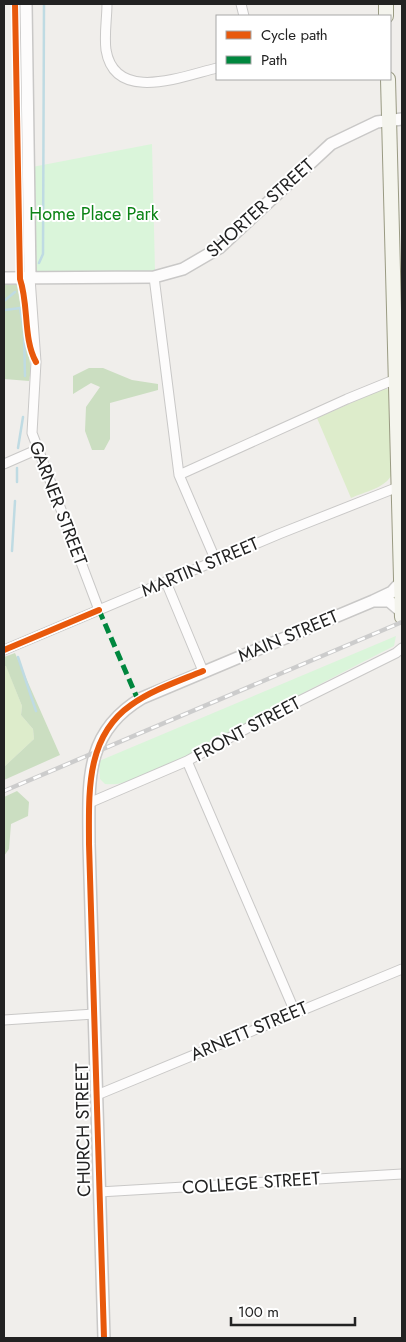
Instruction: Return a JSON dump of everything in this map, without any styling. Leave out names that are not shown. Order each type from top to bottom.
[{"type":"main road","points":[[388,80],[396,120],[399,362],[396,379],[402,617]]},
{"type":"street","name":"GARNER STREET","points":[[26,4],[30,278],[36,362],[32,434],[36,450],[98,610]]},
{"type":"street","points":[[107,4],[106,50],[111,66],[121,77],[133,83],[150,83],[216,68]]},
{"type":"street","name":"SHORTER STREET","points":[[4,278],[154,277],[183,269],[218,248],[331,144],[377,122],[396,120]]},
{"type":"street","points":[[154,277],[179,475],[216,561]]},
{"type":"street","points":[[179,475],[347,399],[396,379]]},
{"type":"street","points":[[4,464],[36,450]]},
{"type":"street","name":"MARTIN STREET","points":[[4,650],[398,487]]},
{"type":"street","points":[[166,582],[203,671]]},
{"type":"street","name":"MAIN STREET","points":[[89,803],[95,752],[100,739],[110,723],[120,713],[142,698],[392,592],[401,582]]},
{"type":"street","points":[[372,601],[389,602],[402,612]]},
{"type":"street","name":"FRONT STREET","points":[[89,803],[187,761],[275,713],[396,653],[402,648]]},
{"type":"street","points":[[187,761],[295,1012]]},
{"type":"street","name":"CHURCH STREET","points":[[89,803],[104,1338]]},
{"type":"street","name":"ARNETT STREET","points":[[97,1094],[402,969]]},
{"type":"street","points":[[4,1020],[94,1014]]},
{"type":"street","name":"COLLEGE STREET","points":[[99,1192],[402,1174]]},
{"type":"green space","name":"Home Place Park","points":[[152,144],[155,271],[36,275],[27,168]]},
{"type":"green space","points":[[4,285],[17,285],[31,369],[29,381],[4,379]]},
{"type":"green space","points":[[89,368],[103,368],[132,380],[158,384],[158,390],[110,403],[110,439],[104,450],[92,450],[85,431],[86,407],[100,387],[91,383],[73,394],[73,376]]},
{"type":"green space","points":[[385,388],[389,390],[392,474],[380,486],[351,498],[317,418]]},
{"type":"green space","points":[[396,636],[394,646],[259,716],[161,770],[121,783],[105,784],[100,779],[99,761]]},
{"type":"green space","points":[[15,653],[60,755],[4,780],[4,767],[34,739],[33,729],[21,715],[22,706],[6,666],[4,666],[4,657]]},
{"type":"green space","points":[[6,665],[22,706],[21,715],[33,729],[34,739],[4,767],[4,666]]},
{"type":"green space","points":[[17,791],[29,802],[28,816],[11,824],[9,849],[4,856],[4,797]]},
{"type":"waterway","points":[[39,263],[43,254],[44,4]]},
{"type":"waterway","points":[[4,301],[15,292]]},
{"type":"waterway","points":[[5,310],[20,308],[24,331],[25,376]]},
{"type":"waterway","points":[[18,448],[23,417]]},
{"type":"waterway","points":[[17,468],[17,482]]},
{"type":"waterway","points":[[12,551],[15,501]]},
{"type":"waterway","points":[[18,657],[36,711]]},
{"type":"railway","points":[[4,791],[402,622]]},
{"type":"marked path","points":[[99,610],[138,700]]},
{"type":"cycle path","points":[[15,4],[20,279],[23,289],[29,343],[36,362]]},
{"type":"cycle path","points":[[4,650],[99,610]]},
{"type":"cycle path","points":[[104,1338],[89,844],[90,786],[97,750],[105,733],[116,718],[131,705],[148,695],[203,671]]}]
